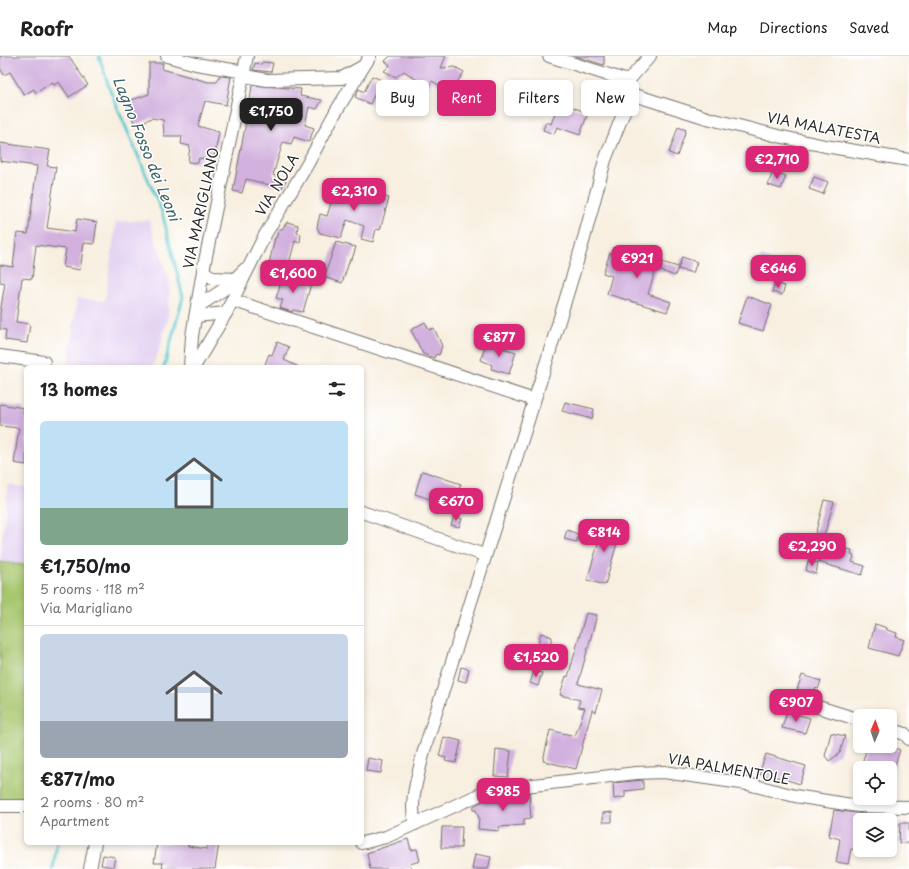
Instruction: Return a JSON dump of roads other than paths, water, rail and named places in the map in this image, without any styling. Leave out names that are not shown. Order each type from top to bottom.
[{"type":"street","points":[[167,56],[196,64],[244,73],[250,78],[267,80],[342,78],[363,67]]},
{"type":"street","name":"VIA MARIGLIANO","points":[[190,365],[196,312],[203,272],[247,56]]},
{"type":"street","name":"VIA NOLA","points":[[195,365],[226,313],[248,267],[370,56]]},
{"type":"street","points":[[549,56],[625,80]]},
{"type":"street","points":[[629,80],[650,56]]},
{"type":"street","name":"VIA MALATESTA","points":[[639,97],[707,118],[778,136],[825,146],[909,160]]},
{"type":"street","points":[[415,824],[412,813],[413,800],[423,754],[484,555],[534,400],[582,242],[605,160],[622,116]]},
{"type":"street","name":"VIA NOLA","points":[[196,312],[229,286],[248,267]]},
{"type":"street","points":[[203,272],[213,278],[235,279]]},
{"type":"street","points":[[232,300],[534,400]]},
{"type":"street","points":[[196,312],[226,313]]},
{"type":"street","points":[[0,356],[44,362]]},
{"type":"street","points":[[364,513],[484,555]]},
{"type":"street","points":[[815,706],[853,718]]},
{"type":"street","points":[[897,732],[905,734],[909,739]]},
{"type":"street","name":"VIA PALMENTOLE","points":[[364,843],[374,841],[484,793],[508,788],[636,772],[664,772],[748,784],[795,796],[858,806],[909,807]]},
{"type":"street","points":[[0,806],[24,806]]},
{"type":"street","points":[[90,869],[95,845]]},
{"type":"waterway","name":"Lagno Fosso dei Leoni","points":[[99,56],[110,90],[162,212],[183,297],[165,365]]},
{"type":"waterway","name":"Lagno Fosso dei Leoni","points":[[53,869],[57,845]]}]
